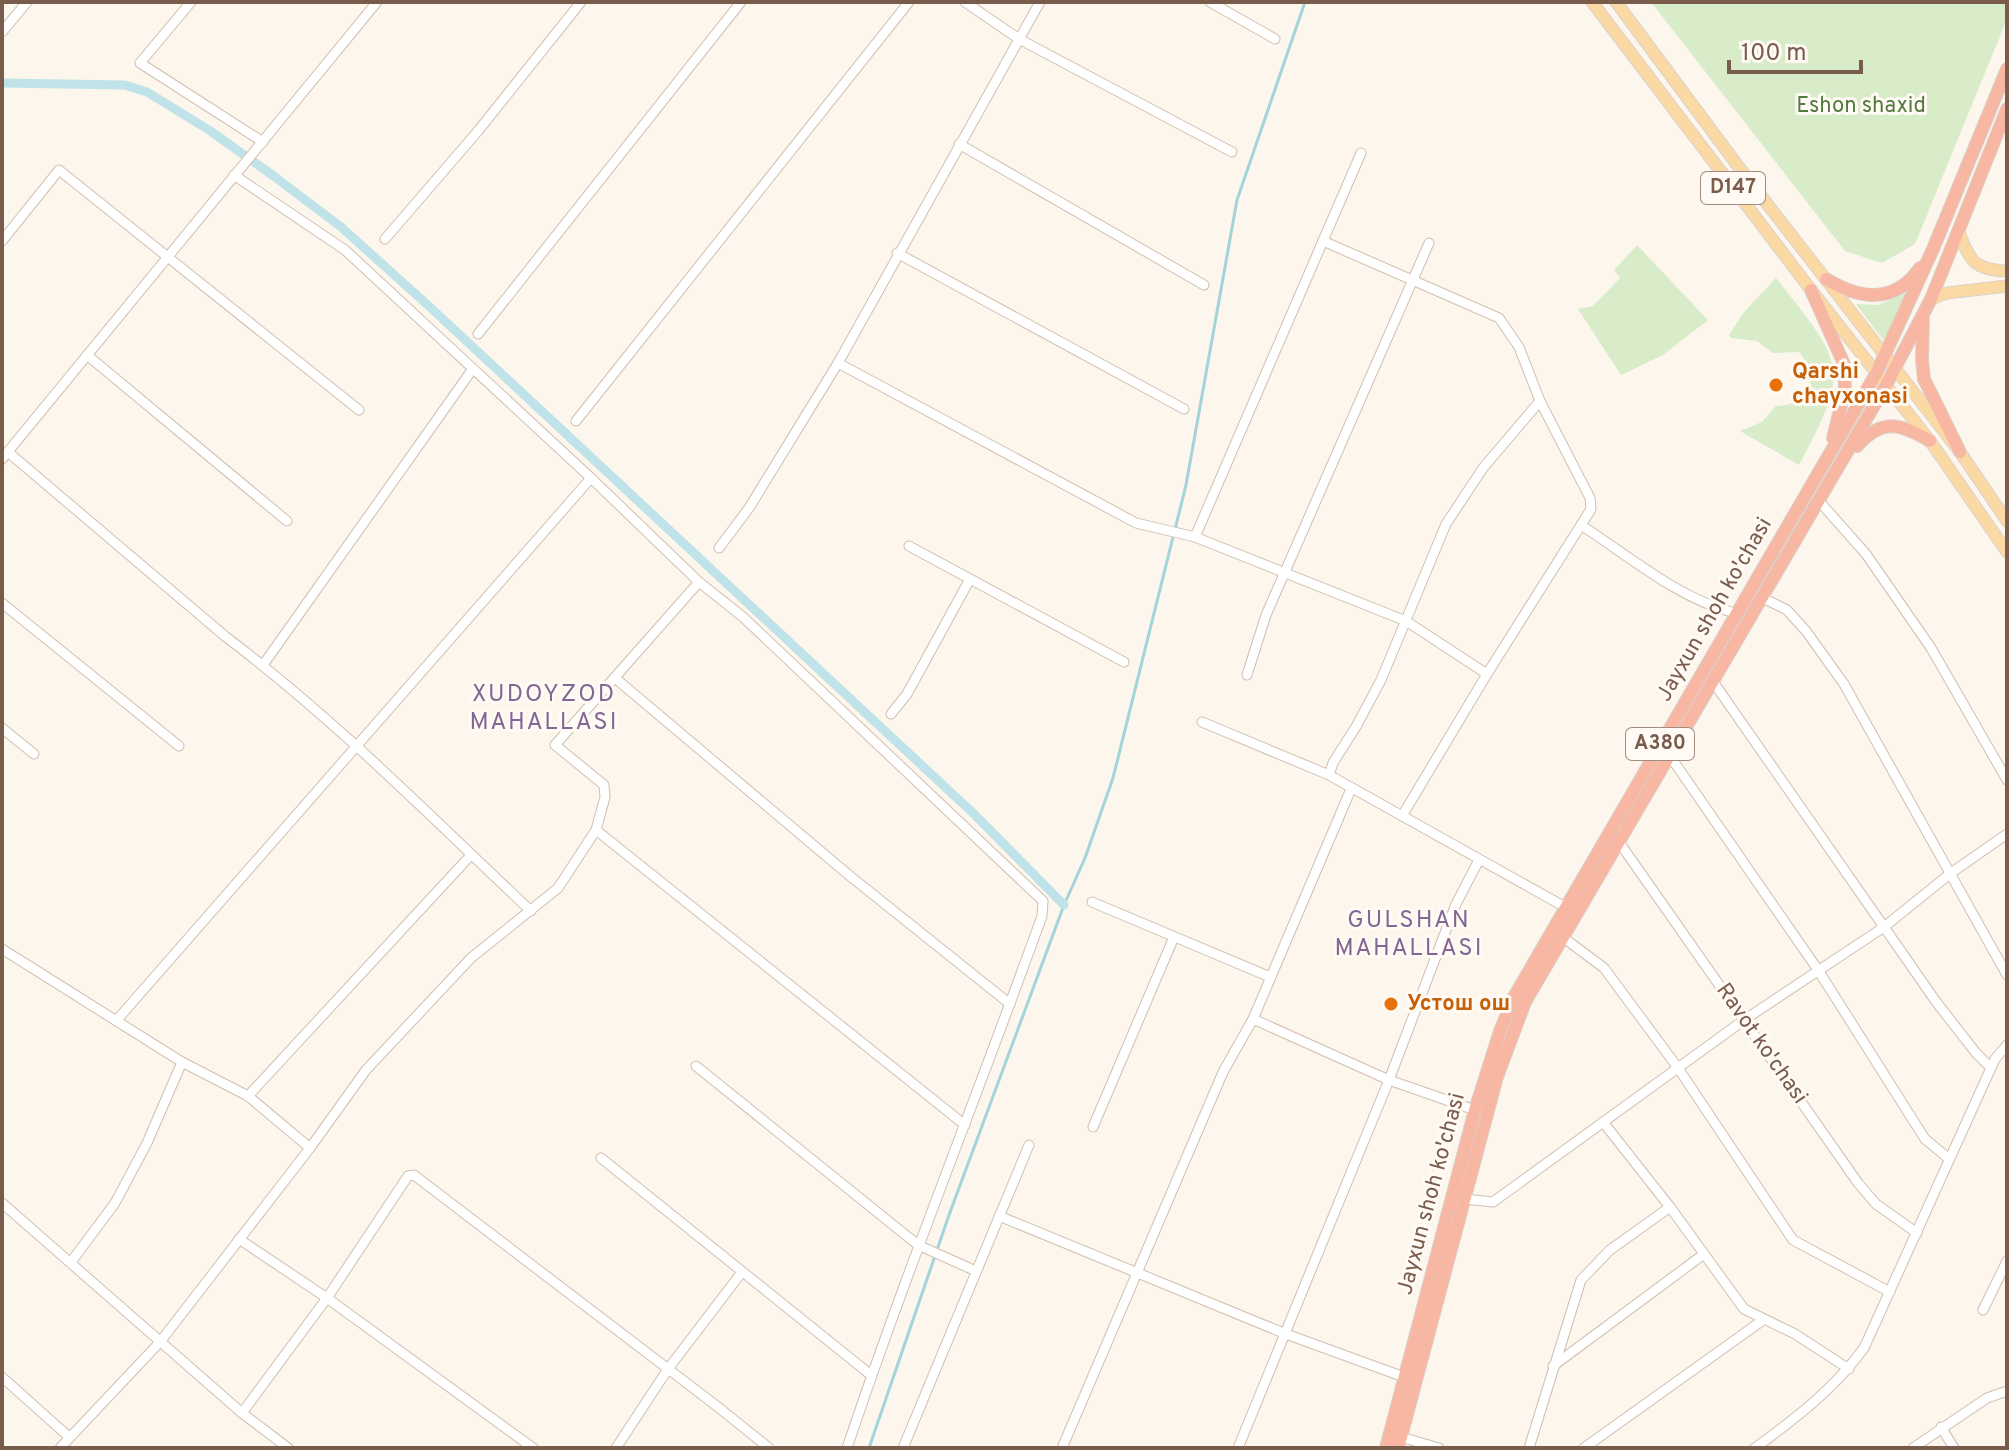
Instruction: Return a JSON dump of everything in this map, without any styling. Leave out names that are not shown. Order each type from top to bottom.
[{"type":"highway","name":"Jayxun shoh ko'chasi","points":[[1386,1448],[1475,1110],[1492,1053],[1514,997],[1876,374],[1933,249],[2007,69]]},
{"type":"highway","name":"Jayxun shoh ko'chasi","points":[[1400,1442],[1507,1046],[1525,1002],[1714,683],[1924,315],[2007,109]]},
{"type":"highway","points":[[1826,279],[1847,292],[1868,297],[1889,293],[1912,279],[1933,249]]},
{"type":"highway","points":[[1811,290],[1844,364],[1845,390],[1828,455]]},
{"type":"highway","points":[[1924,315],[1924,379],[1960,452]]},
{"type":"highway","points":[[1841,463],[1877,428],[1907,427],[1930,441]]},
{"type":"main road","name":"D147","points":[[1592,2],[1876,374]]},
{"type":"main road","name":"D147","points":[[1616,2],[1885,356]]},
{"type":"main road","points":[[1959,232],[1968,257],[1976,264],[2007,271]]},
{"type":"main road","points":[[1931,299],[1947,293],[2007,286]]},
{"type":"main road","points":[[1885,356],[1960,452],[2007,521]]},
{"type":"main road","points":[[1876,374],[1930,441],[2007,552]]},
{"type":"street","points":[[2,32],[27,2]]},
{"type":"street","points":[[191,2],[140,63],[263,142]]},
{"type":"street","points":[[377,2],[5,456],[263,665],[355,746],[531,911]]},
{"type":"street","points":[[385,239],[478,131],[581,2]]},
{"type":"street","points":[[478,334],[741,2]]},
{"type":"street","points":[[576,421],[909,2]]},
{"type":"street","points":[[965,2],[1019,39],[1232,152]]},
{"type":"street","points":[[719,548],[749,508],[838,363],[1040,2]]},
{"type":"street","points":[[1210,2],[1275,39]]},
{"type":"street","points":[[959,144],[1204,285]]},
{"type":"street","points":[[1195,537],[1361,153]]},
{"type":"street","points":[[2,241],[59,170],[359,410]]},
{"type":"street","points":[[234,175],[345,250],[699,582],[743,617],[1043,901],[1042,916],[922,1247],[871,1375],[847,1448]]},
{"type":"street","points":[[1323,241],[1499,318],[1519,347],[1540,401],[1590,498],[1591,509],[1402,816]]},
{"type":"street","points":[[1247,675],[1266,615],[1429,243]]},
{"type":"street","points":[[897,253],[1184,409]]},
{"type":"street","points":[[87,355],[287,521]]},
{"type":"street","points":[[838,363],[1136,523],[1195,537],[1406,621],[1487,674]]},
{"type":"street","points":[[263,665],[472,370]]},
{"type":"street","points":[[1329,775],[1381,680],[1446,524],[1483,468],[1540,401]]},
{"type":"street","points":[[116,1021],[591,478]]},
{"type":"street","points":[[1819,501],[1866,554],[1931,648],[2007,780]]},
{"type":"street","points":[[1581,525],[1689,595],[1714,608],[1735,613]]},
{"type":"street","points":[[909,546],[1124,662]]},
{"type":"street","points":[[891,714],[907,694],[970,579]]},
{"type":"street","points":[[60,1448],[160,1342],[376,1059],[471,958],[558,888],[596,830],[605,797],[604,785],[555,745],[699,582]]},
{"type":"street","points":[[1763,598],[1787,610],[1844,684],[2007,975]]},
{"type":"street","points":[[2,603],[179,746]]},
{"type":"street","points":[[615,678],[850,876],[1010,1004]]},
{"type":"street","points":[[1714,683],[1937,1003],[1991,1068]]},
{"type":"street","points":[[1202,722],[1329,775],[1565,907]]},
{"type":"street","points":[[2,728],[34,754]]},
{"type":"street","points":[[1670,756],[1818,970],[1925,1139],[1948,1158]]},
{"type":"street","points":[[1062,1448],[1223,1072],[1253,1019],[1351,789]]},
{"type":"street","points":[[596,830],[965,1125]]},
{"type":"street","points":[[1465,1199],[1493,1202],[1744,1020],[1884,927],[1951,873],[2007,834]]},
{"type":"street","name":"Ravot ko'chasi","points":[[1619,842],[1858,1183],[1876,1204],[1917,1233]]},
{"type":"street","points":[[248,1096],[471,855]]},
{"type":"street","points":[[1238,1448],[1389,1080],[1450,918],[1479,860]]},
{"type":"street","points":[[1092,902],[1270,977]]},
{"type":"street","points":[[1093,1127],[1174,937]]},
{"type":"street","points":[[1564,938],[1604,968],[1678,1068],[1793,1240],[1890,1292]]},
{"type":"street","points":[[2,949],[182,1062],[248,1096],[310,1148]]},
{"type":"street","points":[[1253,1019],[1389,1080],[1475,1110]]},
{"type":"street","points":[[1755,1448],[1819,1400],[1864,1348],[1948,1158],[1991,1068],[2007,1045]]},
{"type":"street","points":[[71,1262],[115,1203],[147,1143],[182,1062]]},
{"type":"street","points":[[696,1066],[922,1247],[976,1271]]},
{"type":"street","points":[[1603,1122],[1744,1309],[1795,1334],[1849,1369]]},
{"type":"street","points":[[903,1448],[1029,1145]]},
{"type":"street","points":[[601,1158],[871,1375]]},
{"type":"street","points":[[242,1413],[327,1298],[408,1176],[414,1175],[769,1448]]},
{"type":"street","points":[[2,1203],[242,1413],[288,1448]]},
{"type":"street","points":[[1529,1448],[1581,1280],[1610,1250],[1670,1207]]},
{"type":"street","points":[[999,1216],[1286,1334],[1404,1377]]},
{"type":"street","points":[[239,1239],[327,1298],[533,1448]]},
{"type":"street","points":[[1553,1366],[1704,1254]]},
{"type":"street","points":[[1983,1310],[2007,1261]]},
{"type":"street","points":[[616,1448],[668,1369],[742,1272]]},
{"type":"street","points":[[1584,1448],[1763,1320]]},
{"type":"street","points":[[2,1377],[69,1437]]},
{"type":"street","points":[[1913,1448],[1987,1398],[2007,1391]]},
{"type":"street","points":[[1941,1427],[1954,1448]]},
{"type":"street","points":[[1400,1442],[1439,1448]]},
{"type":"green space","name":"Eshon shaxid","points":[[1651,2],[2007,2],[2007,19],[1915,244],[1882,263],[1845,251]]},
{"type":"green space","points":[[1637,245],[1708,320],[1663,355],[1621,375],[1578,309],[1593,306],[1620,278],[1614,270]]},
{"type":"green space","points":[[1776,278],[1815,329],[1827,349],[1832,367],[1833,385],[1827,406],[1799,465],[1740,431],[1762,422],[1776,406],[1798,401],[1809,388],[1809,371],[1799,352],[1773,353],[1757,341],[1731,338],[1729,335],[1744,312]]},
{"type":"green space","points":[[1908,292],[1884,341],[1856,304],[1878,305]]},
{"type":"waterway","points":[[869,1448],[949,1215],[1113,778],[1186,485],[1237,200],[1305,2]]},
{"type":"waterway","points":[[2,83],[125,85],[147,92],[209,130],[341,227],[974,814],[1064,905]]},
{"type":"place","name":"Qarshi chayxonasi","points":[[1776,385]]},
{"type":"place","name":"Устош ош","points":[[1391,1004]]},
{"type":"district","name":"XUDOYZOD MAHALLASI","points":[[544,709]]},
{"type":"district","name":"GULSHAN MAHALLASI","points":[[1409,935]]}]
